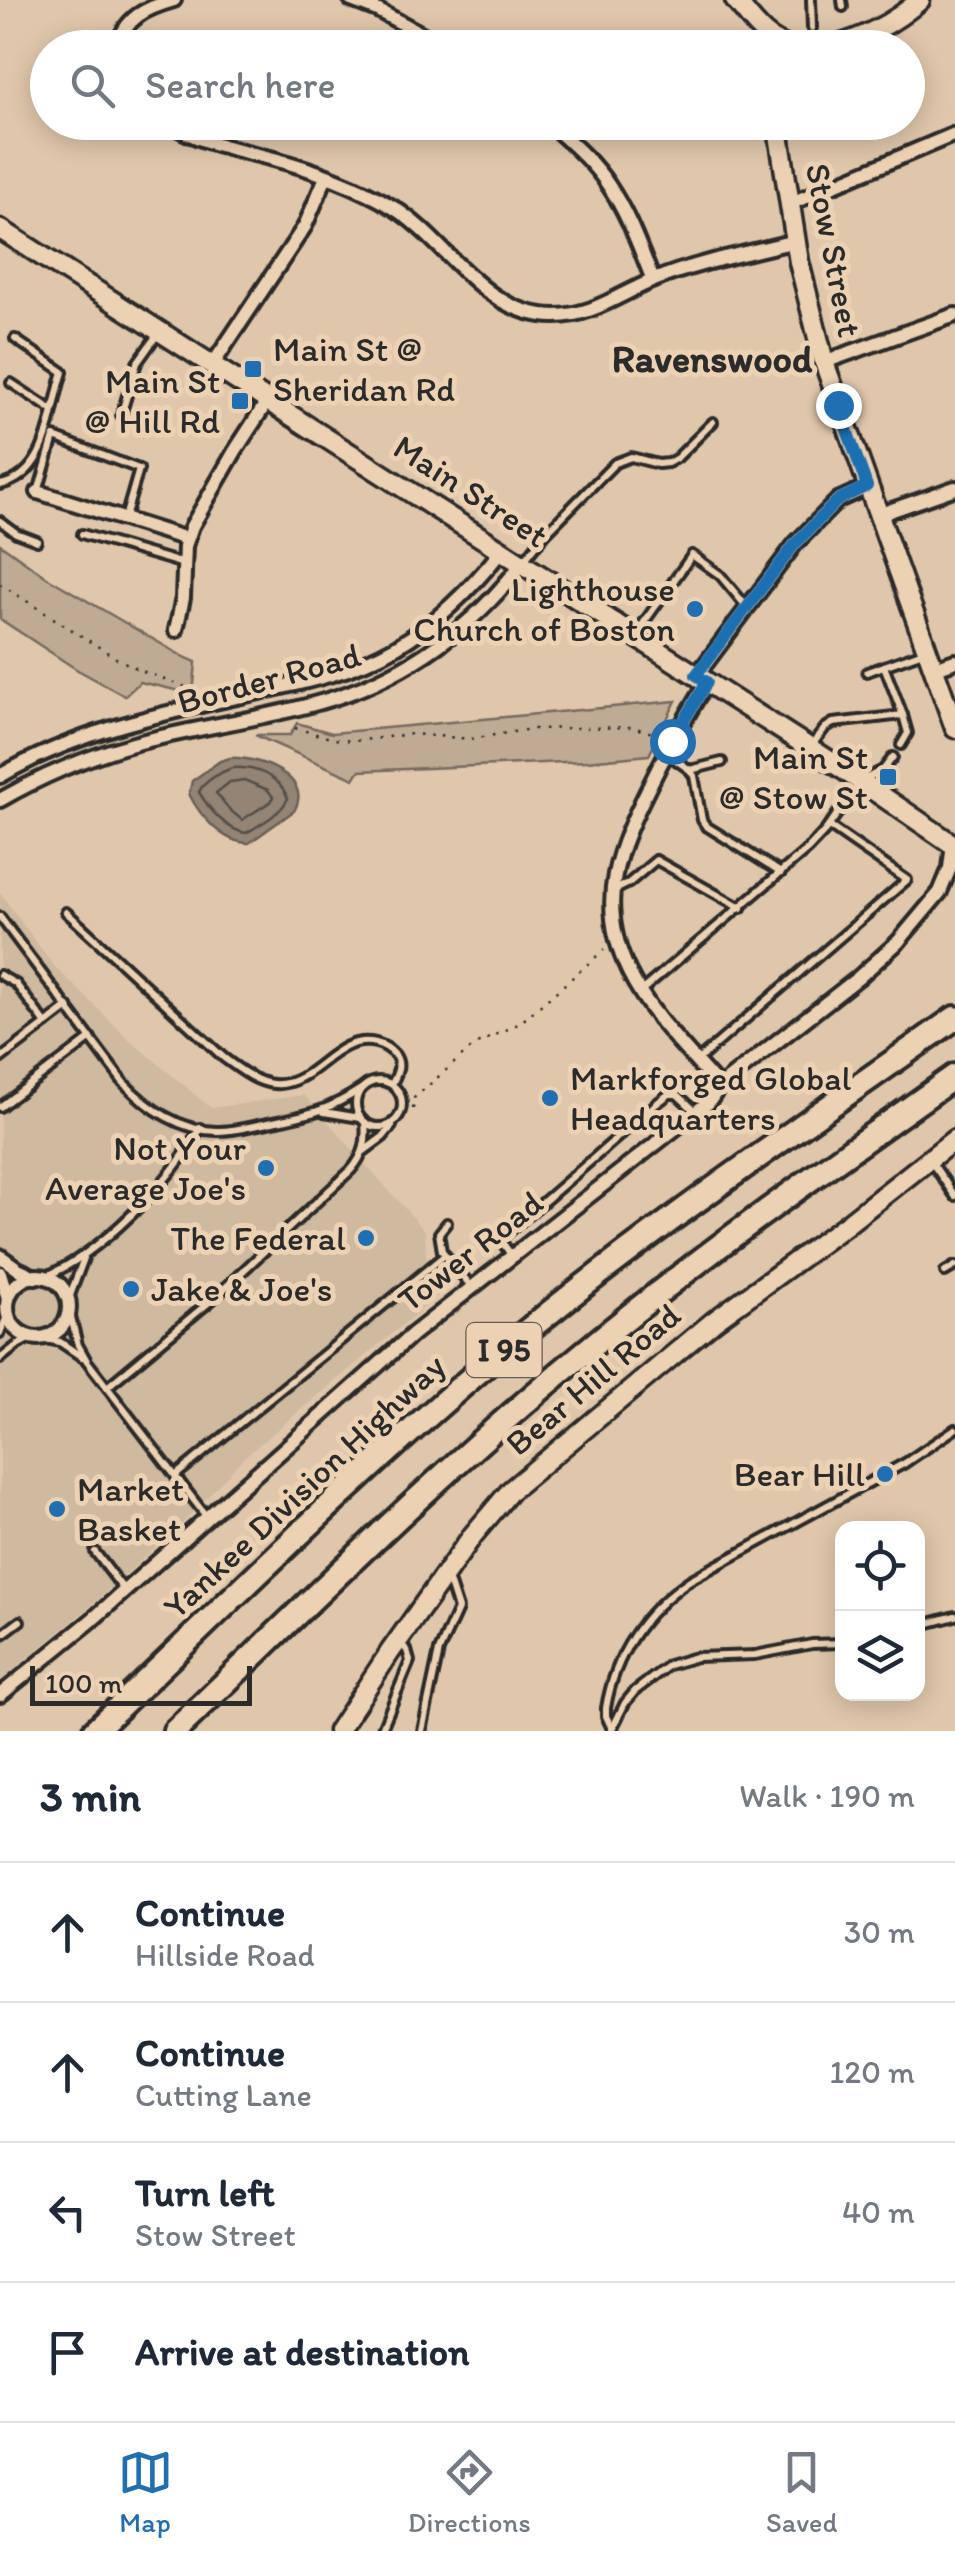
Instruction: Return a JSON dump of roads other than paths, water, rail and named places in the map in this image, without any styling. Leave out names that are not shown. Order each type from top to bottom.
[{"type":"highway","name":"Yankee Division Highway","points":[[94,1731],[379,1458],[517,1340],[674,1218],[955,1018]]},
{"type":"highway","name":"I 95","points":[[176,1731],[456,1464],[577,1358],[719,1246],[955,1076]]},
{"type":"street","points":[[123,30],[148,8],[174,0]]},
{"type":"street","points":[[351,0],[415,30]]},
{"type":"street","points":[[734,0],[748,30]]},
{"type":"street","points":[[734,0],[761,30]]},
{"type":"street","points":[[877,30],[920,0]]},
{"type":"street","points":[[788,204],[955,134]]},
{"type":"street","points":[[204,140],[274,159],[376,198],[404,214],[487,292],[520,310],[544,316],[594,309],[653,280],[794,241]]},
{"type":"street","points":[[567,140],[610,187],[653,280]]},
{"type":"street","name":"Stow Street","points":[[779,140],[794,241],[824,362],[955,728]]},
{"type":"street","points":[[213,364],[304,226],[326,178]]},
{"type":"street","name":"Main Street","points":[[0,229],[954,844]]},
{"type":"street","points":[[824,362],[955,315]]},
{"type":"street","points":[[176,630],[183,598],[187,539],[201,506],[268,400]]},
{"type":"street","points":[[719,1086],[640,992],[625,963],[618,944],[613,890],[617,860],[702,678],[747,607],[795,544],[838,500],[867,486]]},
{"type":"street","points":[[878,516],[955,488]]},
{"type":"street","points":[[38,492],[187,539]]},
{"type":"street","name":"Border Road","points":[[0,776],[58,746],[114,727],[312,680],[368,661],[394,649],[436,620],[476,582],[502,550]]},
{"type":"street","name":"Border Road","points":[[0,800],[110,752],[297,708],[386,678],[459,630],[500,591],[522,563]]},
{"type":"street","points":[[930,660],[955,661]]},
{"type":"street","name":"Tower Road","points":[[0,1695],[368,1372],[858,978],[898,942],[940,892],[954,844]]},
{"type":"street","name":"Bear Hill Road","points":[[338,1731],[446,1572],[492,1511],[535,1468],[714,1321],[955,1139]]},
{"type":"street","points":[[0,1256],[18,1269],[60,1285],[68,1305],[64,1324],[56,1332],[37,1337],[18,1330],[0,1273]]},
{"type":"street","points":[[8,1307],[14,1287],[40,1277]]},
{"type":"lane","points":[[810,0],[812,28]]},
{"type":"lane","points":[[121,415],[137,363],[160,330]]},
{"type":"lane","points":[[0,485],[20,477],[35,462],[63,372],[14,339]]},
{"type":"lane","points":[[11,383],[52,410]]},
{"type":"lane","points":[[522,563],[615,463],[631,457],[668,463],[713,422]]},
{"type":"lane","points":[[38,492],[54,436],[139,469],[125,519]]},
{"type":"lane","points":[[0,521],[16,534],[37,541]]},
{"type":"lane","points":[[82,534],[184,564]]},
{"type":"lane","points":[[635,635],[692,555],[720,575],[747,607]]},
{"type":"lane","points":[[867,672],[930,660]]},
{"type":"lane","points":[[884,666],[908,733],[901,745]]},
{"type":"lane","points":[[810,748],[825,728],[834,723],[903,715]]},
{"type":"lane","points":[[666,753],[694,776],[706,826],[781,873]]},
{"type":"lane","points":[[640,992],[814,844],[861,781],[883,770],[893,757]]},
{"type":"lane","points":[[690,770],[722,762]]},
{"type":"lane","points":[[698,1061],[906,880],[828,826]]},
{"type":"lane","points":[[613,890],[629,883],[656,860],[740,908]]},
{"type":"lane","points":[[66,912],[224,1058],[252,1078],[285,1084],[341,1049],[370,1042],[387,1047],[397,1058],[398,1070],[392,1084]]},
{"type":"lane","points":[[0,917],[123,1082],[141,1100],[174,1120],[214,1132],[234,1130],[323,1111],[375,1080],[392,1084],[402,1101],[400,1112],[383,1137],[286,1234],[107,1387]]},
{"type":"lane","points":[[0,976],[16,984],[46,1024]]},
{"type":"lane","points":[[0,1059],[68,1007]]},
{"type":"lane","points":[[0,1107],[91,1038]]},
{"type":"lane","points":[[361,1089],[356,1100],[367,1138],[364,1152]]},
{"type":"lane","points":[[512,1256],[502,1238],[656,1104],[669,1094],[677,1094],[696,1112]]},
{"type":"lane","points":[[323,1111],[379,1127],[394,1122]]},
{"type":"lane","points":[[40,1277],[84,1257],[130,1217],[160,1185],[200,1128]]},
{"type":"lane","points":[[929,1158],[955,1196]]},
{"type":"lane","points":[[447,1223],[438,1237],[445,1255],[472,1287]]},
{"type":"lane","points":[[175,1476],[445,1255]]},
{"type":"lane","points":[[84,1257],[68,1305],[78,1345],[86,1361],[206,1517]]},
{"type":"lane","points":[[945,1272],[955,1266]]},
{"type":"lane","points":[[0,1333],[8,1307]]},
{"type":"lane","points":[[0,1359],[19,1344],[37,1337],[60,1342],[86,1361]]},
{"type":"lane","points":[[612,1730],[606,1708],[622,1656],[642,1624],[669,1595],[904,1464],[955,1429]]},
{"type":"lane","points":[[95,1552],[124,1590]]},
{"type":"lane","points":[[422,1731],[439,1652],[458,1609],[446,1572]]},
{"type":"lane","points":[[925,1624],[955,1616]]},
{"type":"lane","points":[[0,1636],[20,1621]]},
{"type":"lane","points":[[382,1731],[410,1661],[397,1641]]},
{"type":"lane","points":[[612,1730],[634,1691],[669,1665],[696,1657],[755,1655],[835,1642]]},
{"type":"water","points":[[230,758],[267,765],[290,778],[296,788],[294,811],[249,843],[230,838],[213,827],[189,794],[192,781]]},
{"type":"place","name":"Main St @ Sheridan Rd","points":[[253,369]]},
{"type":"place","name":"Main St @ Hill Rd","points":[[240,401]]},
{"type":"place","name":"Lighthouse Church of Boston","points":[[695,609]]},
{"type":"place","name":"Main St @ Stow St","points":[[888,777]]},
{"type":"place","name":"Markforged Global Headquarters","points":[[550,1098]]},
{"type":"place","name":"Not Your Average Joe's","points":[[266,1168]]},
{"type":"place","name":"The Federal","points":[[366,1238]]},
{"type":"place","name":"Jake & Joe's","points":[[131,1289]]},
{"type":"place","name":"Bear Hill","points":[[885,1474]]},
{"type":"place","name":"Market Basket","points":[[57,1509]]},
{"type":"district","name":"Ravenswood","points":[[712,359]]}]
